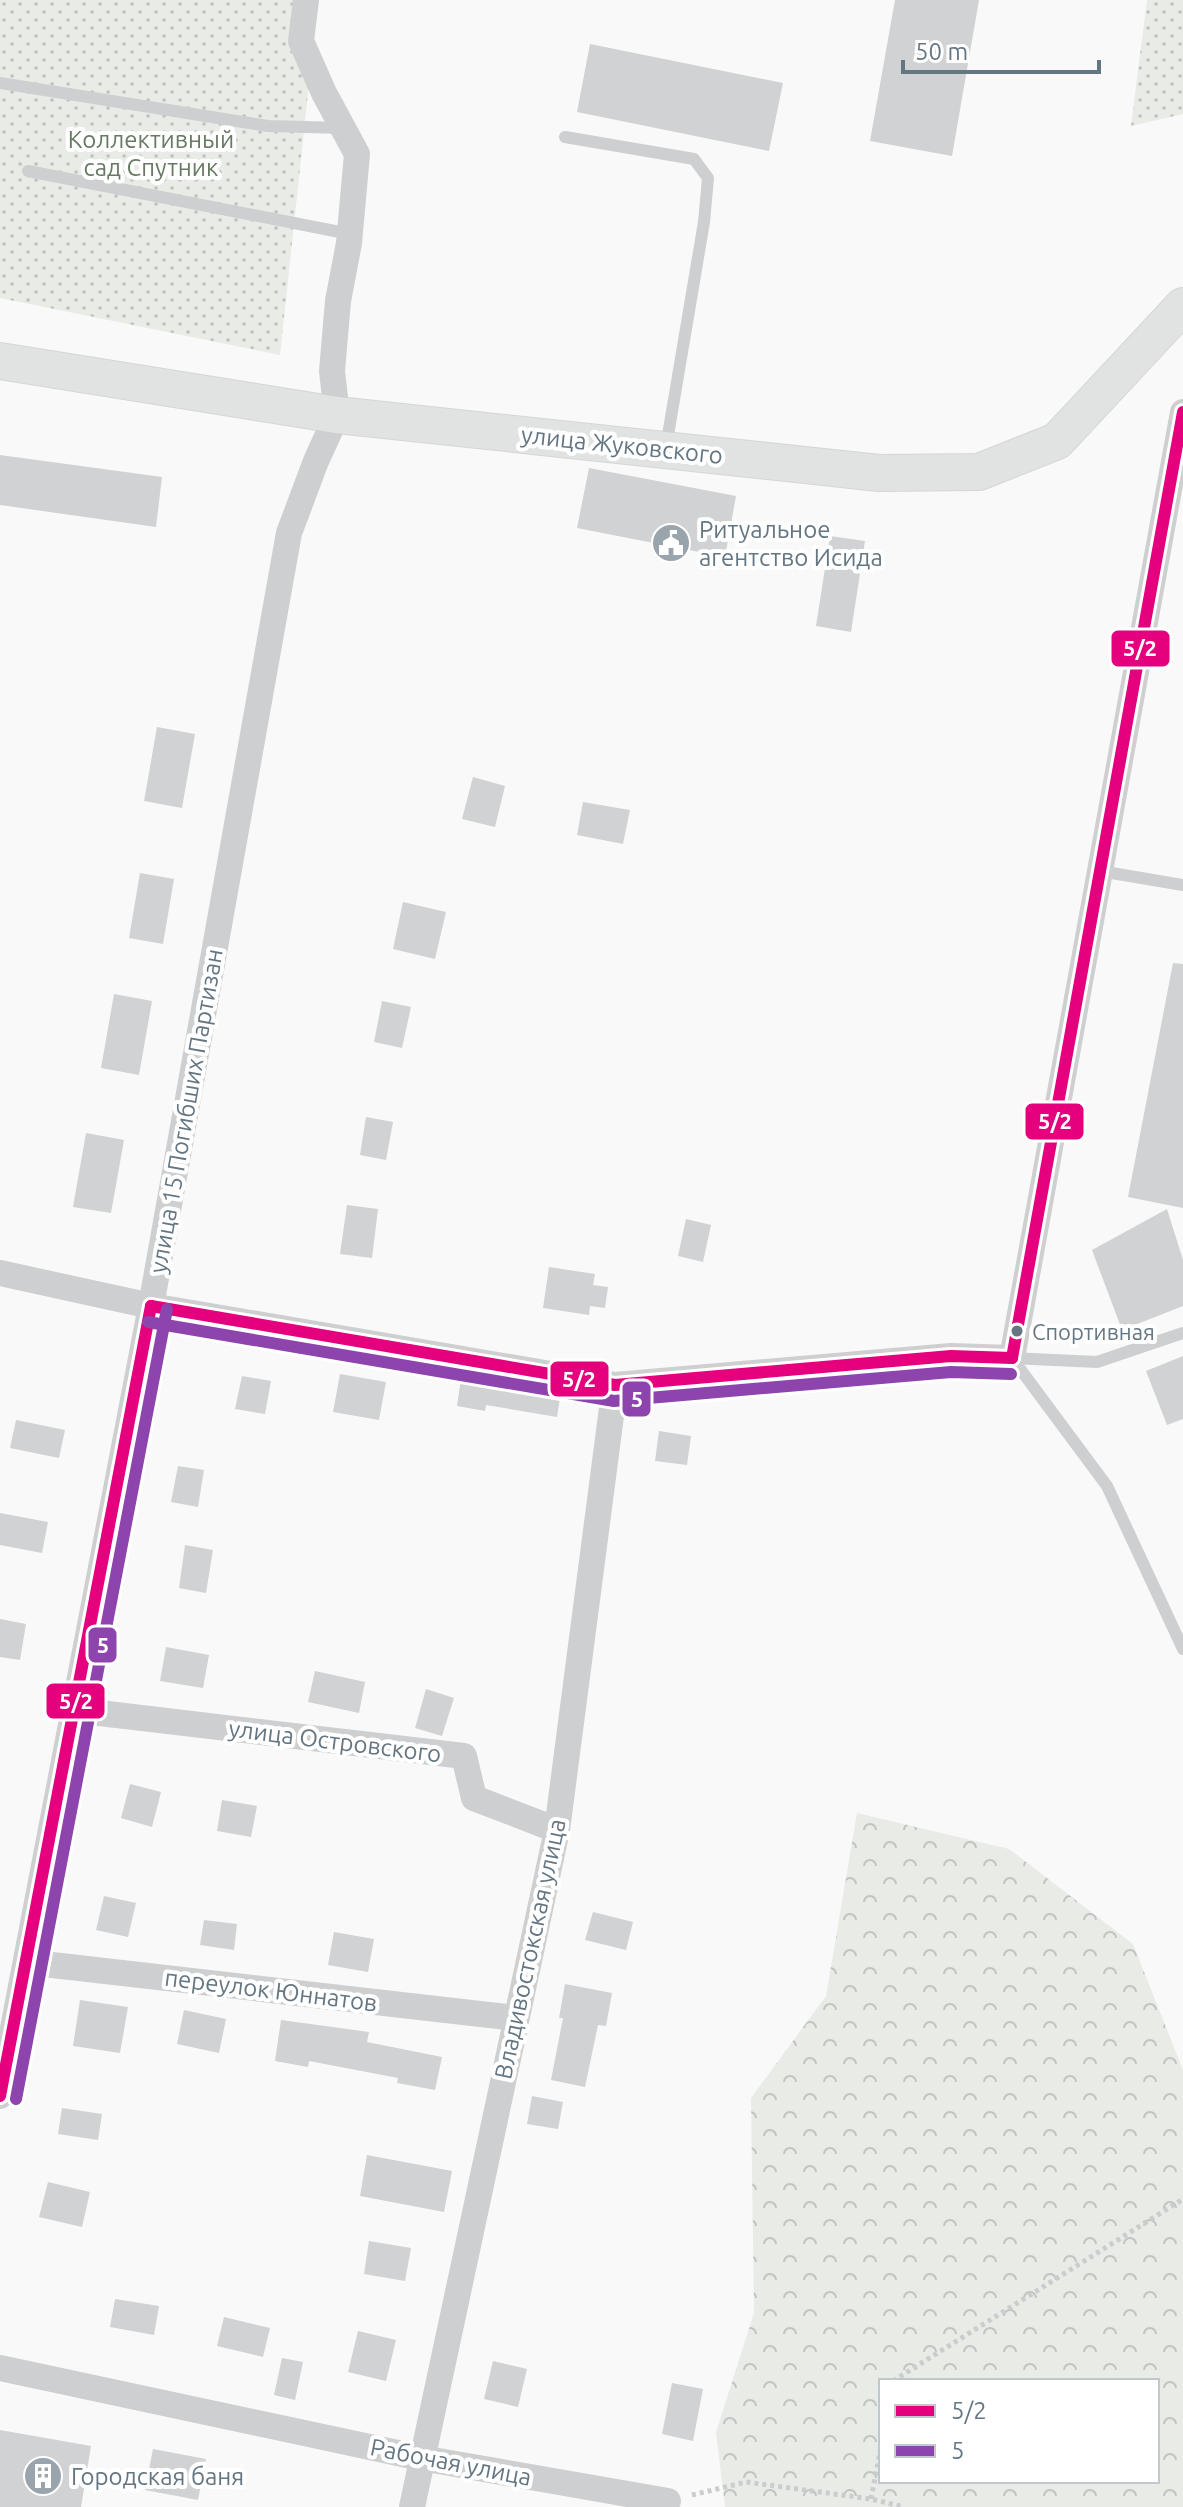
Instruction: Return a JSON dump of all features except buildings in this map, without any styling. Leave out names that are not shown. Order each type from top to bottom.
[{"type":"street","points":[[306,0],[301,41],[357,154],[332,371],[337,415]]},
{"type":"street","name":"улица Жуковского","points":[[0,361],[337,415],[879,473],[979,472],[1057,441],[1183,306]]},
{"type":"street","points":[[0,1273],[151,1306],[615,1385],[951,1356],[1012,1358],[1183,412]]},
{"type":"street","name":"улица 15 Погибших Партизан","points":[[0,2096],[151,1306],[289,533],[337,415]]},
{"type":"street","name":"Владивостокская улица","points":[[412,2507],[557,1830],[615,1385]]},
{"type":"street","name":"улица Островского","points":[[74,1710],[464,1756],[474,1798],[557,1830]]},
{"type":"street","name":"переулок Юннатов","points":[[26,1962],[516,2018]]},
{"type":"street","name":"Рабочая улица","points":[[0,2368],[421,2458],[668,2501]]},
{"type":"lane","points":[[0,83],[268,126],[343,128]]},
{"type":"lane","points":[[565,137],[694,159],[708,178],[704,222],[665,450]]},
{"type":"lane","points":[[28,171],[350,234]]},
{"type":"lane","points":[[1100,871],[1183,885]]},
{"type":"lane","points":[[1012,1358],[1097,1362],[1183,1333]]},
{"type":"lane","points":[[1012,1358],[1107,1486],[1183,1649]]},
{"type":"path","points":[[896,2379],[1183,2199]]},
{"type":"path","points":[[871,2499],[879,2457]]},
{"type":"path","points":[[668,2501],[746,2482],[871,2499],[904,2507]]},
{"type":"green space","name":"Коллективный сад Спутник","points":[[0,0],[318,0],[280,355],[0,298]]},
{"type":"green space","points":[[1147,0],[1183,0],[1183,114],[1131,126]]},
{"type":"green space","points":[[857,1813],[1009,1849],[1133,1944],[1183,2070],[1183,2507],[725,2507],[716,2432],[754,2313],[751,2098],[826,1996]]},
{"type":"transit line","name":"5/2","points":[[1012,1358],[1183,412]]},
{"type":"transit line","name":"5/2","points":[[151,1306],[615,1385],[951,1356],[1012,1358]]},
{"type":"transit line","name":"5/2","points":[[0,2096],[151,1306]]},
{"type":"transit line","name":"5","points":[[16,2099],[167,1309]]},
{"type":"transit line","name":"5","points":[[148,1322],[614,1401],[951,1372],[1011,1374]]},
{"type":"place","name":"Ритуальное агентство Исида","points":[[671,543]]},
{"type":"place","name":"Спортивная","points":[[1017,1331]]},
{"type":"place","name":"Городская баня","points":[[43,2476]]}]
